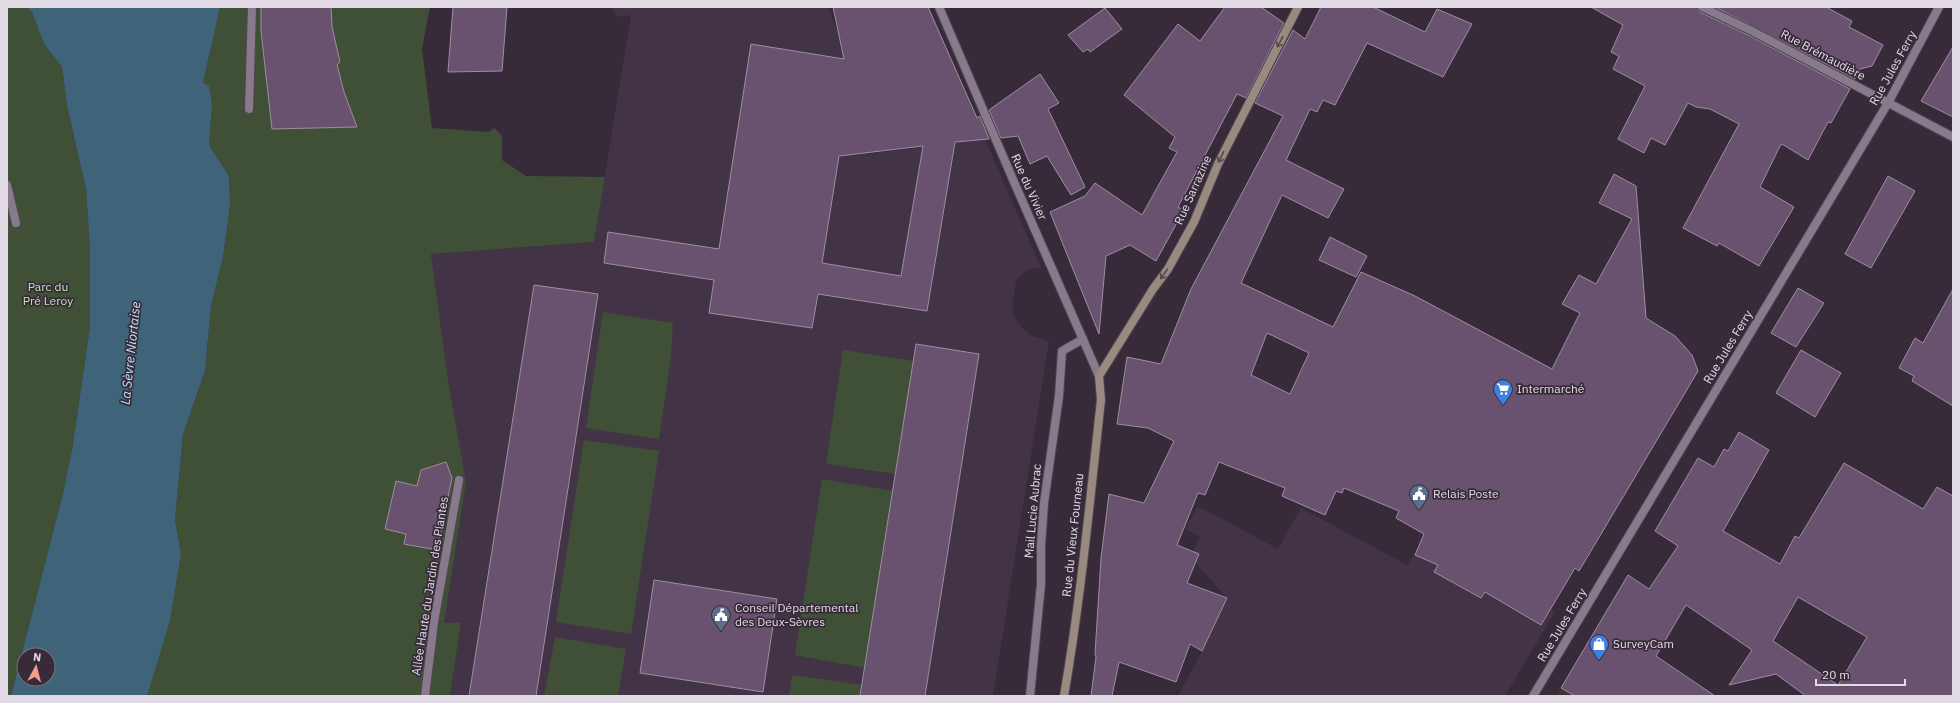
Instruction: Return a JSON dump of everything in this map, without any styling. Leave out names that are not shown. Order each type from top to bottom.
[{"type":"main road","name":"Rue Sarrazine","points":[[1099,376],[1153,289],[1168,269],[1194,222],[1235,129],[1298,7]]},
{"type":"main road","name":"Rue du Vieux Fourneau","points":[[1064,696],[1072,650],[1083,558],[1100,400],[1099,376]]},
{"type":"street","points":[[249,109],[252,7]]},
{"type":"street","name":"Rue du Vivier","points":[[939,7],[1099,376]]},
{"type":"street","name":"Rue Brémaudière","points":[[1702,7],[1953,138]]},
{"type":"street","name":"Rue Jules Ferry","points":[[1533,696],[1888,103],[1939,7]]},
{"type":"street","points":[[7,185],[16,224]]},
{"type":"street","name":"Mail Lucie Aubrac","points":[[1030,696],[1041,584],[1041,545],[1044,503],[1059,396],[1062,351],[1083,339]]},
{"type":"street","name":"Allée Haute du Jardin des Plantes","points":[[425,696],[434,622],[459,480]]},
{"type":"shaded area","name":"Conseil Départemental des Deux-Sèvres","points":[[612,7],[828,7],[839,36],[852,37],[866,151],[869,154],[985,139],[1041,268],[1031,269],[1022,273],[1016,281],[1012,306],[1015,318],[1022,328],[1032,336],[1049,341],[993,696],[450,696],[461,624],[443,624],[466,482],[448,380],[431,254],[594,242],[631,15],[617,17]]},
{"type":"shaded area","name":"Intermarché","points":[[1635,213],[1646,318],[1675,336],[1692,355],[1698,371],[1603,531],[1598,529],[1589,546],[1593,548],[1579,571],[1575,568],[1551,609],[1555,612],[1505,696],[1178,696],[1202,651],[1227,598],[1190,557],[1200,537],[1185,529],[1198,506],[1278,549],[1301,508],[1407,565],[1415,555],[1428,524],[1301,470],[1340,387],[1301,369],[1309,353],[1187,296],[1204,264],[1341,331],[1370,276],[1449,314],[1552,368]]},
{"type":"shaded area","points":[[1561,688],[1575,696],[1557,696]]},
{"type":"green space","name":"Parc du Pré Leroy","points":[[7,7],[26,7],[32,12],[44,44],[62,67],[67,106],[86,189],[90,249],[90,327],[72,450],[63,493],[24,647],[16,647],[16,676],[11,696],[7,696]]},
{"type":"green space","points":[[220,7],[430,7],[422,49],[432,128],[489,132],[494,128],[502,136],[502,160],[526,176],[605,177],[594,242],[431,254],[448,380],[466,482],[444,623],[461,623],[450,696],[147,696],[181,553],[175,520],[183,434],[205,371],[211,306],[223,257],[230,206],[229,176],[209,145],[212,106],[203,83]]},
{"type":"green space","points":[[603,312],[673,323],[671,356],[659,439],[586,428]]},
{"type":"green space","points":[[843,350],[914,361],[896,474],[826,464]]},
{"type":"green space","points":[[584,440],[659,451],[631,634],[556,622]]},
{"type":"green space","points":[[822,479],[893,491],[865,668],[795,655]]},
{"type":"green space","points":[[555,637],[626,649],[618,696],[544,696]]},
{"type":"green space","points":[[792,675],[862,685],[860,696],[789,696]]},
{"type":"water","name":"La Sèvre Niortaise","points":[[26,7],[220,7],[203,83],[209,86],[212,106],[209,145],[229,176],[230,206],[223,257],[211,306],[205,371],[183,434],[175,520],[181,553],[170,620],[147,696],[11,696],[16,676],[16,687],[56,687],[56,647],[24,647],[63,493],[72,450],[90,327],[90,249],[86,189],[67,106],[62,67],[44,44],[32,12]]},
{"type":"building","points":[[261,7],[331,7],[332,27],[340,62],[337,65],[344,92],[357,127],[272,129],[261,31]]},
{"type":"building","points":[[453,7],[507,7],[502,71],[448,72]]},
{"type":"building","points":[[833,7],[928,7],[977,118],[980,116],[989,139],[955,142],[927,311],[818,294],[812,328],[709,313],[714,280],[604,263],[608,232],[719,249],[751,44],[844,59]],"holes":[[[923,146],[901,276],[822,263],[839,156]]]},
{"type":"building","points":[[1225,7],[1261,7],[1284,23],[1246,98],[1237,94],[1178,207],[1184,210],[1156,261],[1130,245],[1106,256],[1099,334],[1050,212],[1085,196],[1095,183],[1142,215],[1177,152],[1169,148],[1175,137],[1124,95],[1178,24],[1200,41]]},
{"type":"building","points":[[1321,7],[1373,7],[1425,32],[1437,9],[1472,24],[1443,77],[1367,43],[1335,105],[1323,100],[1317,112],[1310,109],[1286,160],[1344,189],[1328,218],[1282,195],[1241,283],[1333,327],[1361,272],[1415,296],[1552,369],[1580,313],[1562,304],[1579,275],[1596,284],[1632,219],[1599,203],[1614,174],[1636,186],[1646,318],[1675,336],[1692,355],[1698,371],[1579,571],[1575,568],[1541,625],[1485,592],[1481,598],[1434,572],[1438,565],[1415,555],[1424,534],[1396,518],[1399,511],[1344,488],[1342,493],[1336,491],[1325,515],[1282,496],[1285,488],[1219,462],[1205,495],[1198,493],[1177,545],[1199,554],[1187,583],[1227,598],[1202,651],[1190,644],[1176,682],[1119,662],[1112,696],[1091,696],[1096,657],[1101,558],[1109,494],[1144,503],[1174,441],[1148,428],[1117,424],[1127,357],[1161,364],[1191,289],[1283,116],[1255,103],[1293,30],[1305,39]],"holes":[[[1267,333],[1309,353],[1290,394],[1251,375]]]},
{"type":"building","points":[[1591,7],[1697,7],[1700,12],[1750,36],[1850,89],[1831,123],[1828,122],[1808,160],[1782,144],[1779,148],[1760,187],[1794,207],[1759,266],[1719,243],[1717,246],[1683,228],[1739,124],[1710,109],[1696,107],[1688,103],[1665,145],[1651,138],[1644,153],[1618,139],[1645,86],[1613,69],[1619,56],[1611,52],[1623,25]]},
{"type":"building","points":[[1715,7],[1826,7],[1852,21],[1849,27],[1883,45],[1872,66],[1860,69],[1855,79]]},
{"type":"building","points":[[1105,8],[1122,29],[1090,52],[1088,49],[1083,52],[1068,35]]},
{"type":"building","points":[[1953,47],[1953,117],[1921,101]]},
{"type":"building","points":[[1040,74],[1059,103],[1048,109],[1085,187],[1071,195],[1047,156],[1030,164],[1018,136],[1001,138],[989,110]]},
{"type":"building","points":[[1888,176],[1915,191],[1871,268],[1845,254]]},
{"type":"building","points":[[1330,237],[1367,256],[1356,277],[1319,260]]},
{"type":"building","points":[[534,285],[598,294],[536,696],[469,696]]},
{"type":"building","points":[[1798,288],[1824,303],[1796,347],[1771,333]]},
{"type":"building","points":[[1953,289],[1953,406],[1912,381],[1914,376],[1899,368],[1915,338],[1923,343]]},
{"type":"building","points":[[916,344],[979,354],[925,696],[860,696]]},
{"type":"building","points":[[1801,350],[1841,373],[1815,417],[1776,393]]},
{"type":"building","points":[[1739,432],[1769,450],[1723,531],[1780,564],[1795,536],[1799,538],[1844,463],[1923,509],[1937,487],[1953,496],[1953,696],[1806,696],[1776,674],[1729,685],[1752,650],[1686,605],[1656,656],[1715,696],[1575,696],[1561,688],[1628,575],[1649,589],[1678,546],[1655,531],[1698,458],[1714,467],[1724,449],[1728,451]],"holes":[[[1798,597],[1867,637],[1838,685],[1773,641]]]},
{"type":"building","points":[[446,462],[452,478],[437,550],[404,544],[406,534],[385,529],[396,481],[417,486],[421,470]]},
{"type":"building","points":[[654,580],[777,599],[763,692],[640,673]]},
{"type":"place","name":"Intermarché","points":[[1503,406]]},
{"type":"place","name":"Relais Poste","points":[[1419,511]]},
{"type":"place","name":"Conseil Départemental des Deux-Sèvres","points":[[721,632]]},
{"type":"place","name":"SurveyCam","points":[[1599,661]]}]
